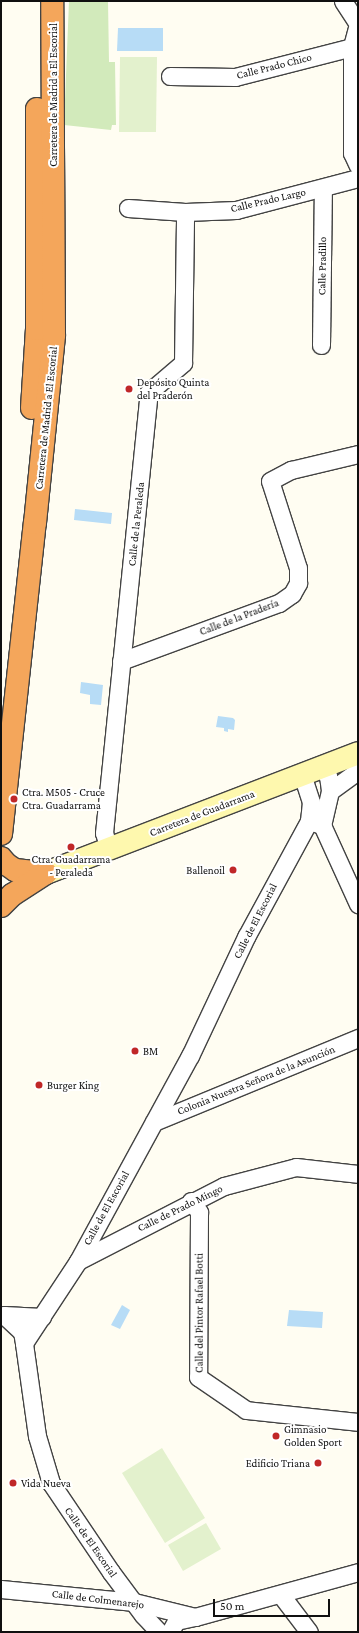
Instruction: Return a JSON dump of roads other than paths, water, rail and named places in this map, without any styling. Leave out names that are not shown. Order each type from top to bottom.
[{"type":"highway","name":"Carretera de Madrid a El Escorial","points":[[1,718],[32,416],[37,329],[38,1]]},
{"type":"highway","name":"Carretera de Madrid a El Escorial","points":[[1,834],[35,531],[54,335],[52,1]]},
{"type":"highway","points":[[52,64],[60,1]]},
{"type":"highway","points":[[1,858],[6,864],[15,870],[46,873]]},
{"type":"highway","points":[[1,906],[12,895],[46,873]]},
{"type":"main road","name":"Carretera de Guadarrama","points":[[46,873],[358,753]]},
{"type":"street","points":[[342,1],[358,24],[352,46],[352,153],[358,166]]},
{"type":"street","name":"Calle Prado Chico","points":[[170,76],[235,77],[352,46]]},
{"type":"street","name":"Calle Prado Largo","points":[[128,208],[185,212],[236,210],[358,178]]},
{"type":"street","name":"Calle Pradillo","points":[[321,345],[323,188]]},
{"type":"street","name":"Calle de la Peraleda","points":[[109,849],[104,833],[149,392],[183,362],[185,212]]},
{"type":"street","name":"Calle de la Pradería","points":[[121,661],[279,602],[292,594],[298,583],[298,568],[270,481],[291,470],[358,454]]},
{"type":"street","points":[[311,771],[328,776],[330,791]]},
{"type":"street","name":"Calle de El Escorial","points":[[159,1632],[111,1572],[50,1483],[37,1436],[24,1344],[78,1260],[190,1056],[267,897],[315,823],[311,802],[311,771]]},
{"type":"street","points":[[358,771],[330,791],[315,823],[358,904]]},
{"type":"street","name":"Colonia Nuestra Señora de la Asunción","points":[[154,1122],[358,1038]]},
{"type":"street","name":"Calle de Prado Mingo","points":[[78,1260],[191,1201],[224,1186],[296,1167],[358,1174]]},
{"type":"street","name":"Calle del Pintor Rafael Botti","points":[[191,1201],[199,1212],[198,1377],[246,1410],[358,1422]]},
{"type":"street","points":[[3,1315],[42,1316]]},
{"type":"street","points":[[3,1315],[22,1332],[24,1344]]},
{"type":"street","name":"Calle de Colmenarejo","points":[[170,1632],[176,1621],[281,1594],[358,1572]]},
{"type":"street","name":"Calle de Colmenarejo","points":[[1,1589],[195,1617]]},
{"type":"street","points":[[281,1594],[309,1632]]},
{"type":"street","name":"Calle de Colmenarejo","points":[[1,1600],[114,1609],[139,1608]]},
{"type":"water","points":[[118,28],[163,28],[163,51],[117,51]]},
{"type":"water","points":[[75,509],[112,513],[111,524],[74,520]]},
{"type":"water","points":[[81,682],[103,685],[101,705],[90,704],[90,695],[80,693]]},
{"type":"water","points":[[218,716],[233,718],[235,720],[234,730],[228,729],[228,732],[224,731],[224,728],[216,727]]},
{"type":"water","points":[[122,1305],[130,1310],[120,1329],[111,1325]]},
{"type":"water","points":[[289,1310],[323,1312],[322,1328],[287,1326]]},
{"type":"place","name":"Depósito Quinta del Praderón","points":[[129,389]]},
{"type":"place","name":"Ctra. M505 - Cruce Ctra. Guadarrama","points":[[14,799]]},
{"type":"place","name":"Ctra. Guadarrama - Peraleda","points":[[71,847]]},
{"type":"place","name":"Ballenoil","points":[[233,870]]},
{"type":"place","name":"BM","points":[[135,1051]]},
{"type":"place","name":"Burger King","points":[[39,1085]]},
{"type":"place","name":"Gimnasio Golden Sport","points":[[276,1436]]},
{"type":"place","name":"Edificio Triana","points":[[318,1463]]},
{"type":"place","name":"Vida Nueva","points":[[13,1483]]}]
